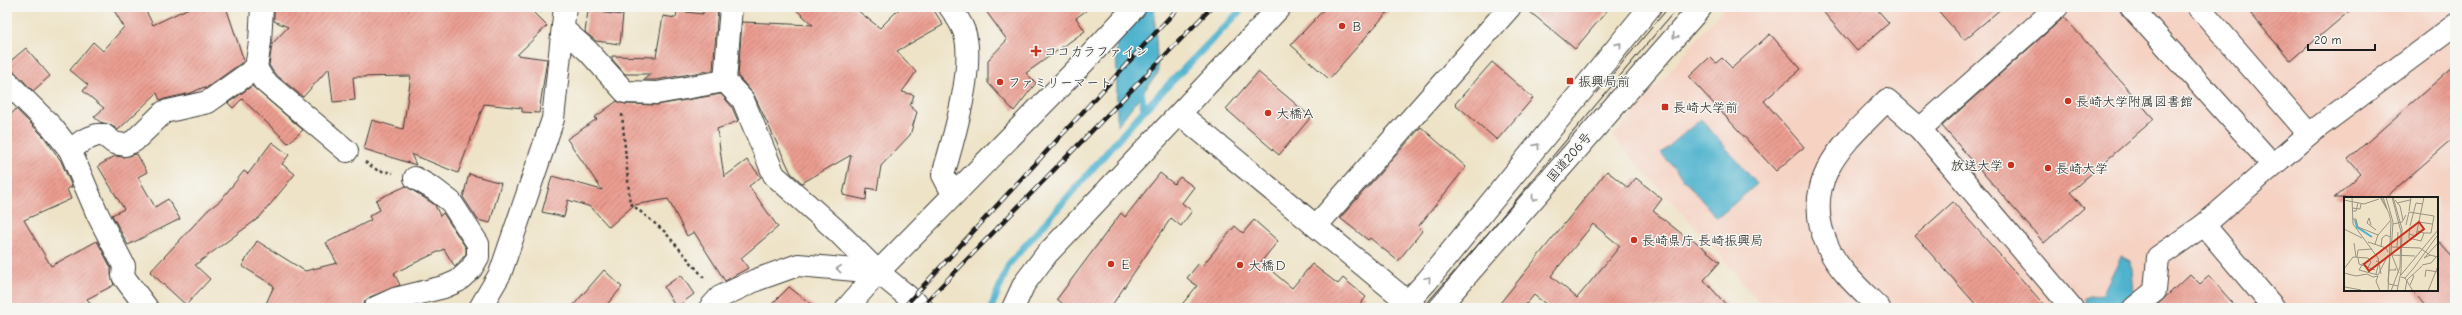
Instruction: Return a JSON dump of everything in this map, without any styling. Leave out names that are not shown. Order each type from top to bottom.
[{"type":"main road","points":[[262,7],[260,42],[256,68],[264,81],[347,151]]},
{"type":"main road","points":[[480,308],[500,274],[553,119],[565,7]]},
{"type":"main road","points":[[731,7],[725,81],[743,100],[774,175],[837,231],[878,272],[922,308]]},
{"type":"main road","points":[[950,7],[964,31],[969,58],[950,151],[943,176],[953,194]]},
{"type":"main road","points":[[847,308],[878,272],[1083,63],[1135,7]]},
{"type":"main road","points":[[1013,308],[1024,284],[1046,255],[1280,7]]},
{"type":"main road","points":[[1316,226],[1510,7]]},
{"type":"main road","points":[[1180,114],[1316,226],[1408,306],[1650,7]]},
{"type":"main road","name":"国道206号","points":[[1438,308],[1700,7]]},
{"type":"main road","points":[[1920,129],[2058,7]]},
{"type":"main road","points":[[2131,7],[2272,164]]},
{"type":"main road","points":[[2199,7],[2309,134]]},
{"type":"main road","points":[[2134,308],[2155,291],[2158,257],[2204,225],[2272,164],[2309,134],[2455,25]]},
{"type":"main road","points":[[563,29],[588,50],[625,92],[657,93],[725,81]]},
{"type":"main road","points":[[70,150],[84,140],[97,135],[104,135],[114,143],[125,145],[134,141],[164,112],[208,102],[256,68]]},
{"type":"main road","points":[[7,82],[52,127],[70,150],[97,213],[124,266],[122,276],[147,308]]},
{"type":"main road","points":[[1879,308],[1846,273],[1828,247],[1818,216],[1819,189],[1833,160],[1887,100],[1920,129],[2072,308]]},
{"type":"main road","points":[[375,308],[395,299],[444,287],[458,281],[471,269],[478,257],[478,244],[451,202],[434,189],[415,178]]},
{"type":"main road","points":[[2204,225],[2274,308]]},
{"type":"main road","points":[[715,302],[756,280],[798,265],[878,272]]},
{"type":"path","points":[[611,7],[644,11],[653,7]]},
{"type":"path","points":[[619,87],[630,203],[664,231],[715,302]]},
{"type":"path","points":[[347,151],[377,170],[415,178]]},
{"type":"shaded area","name":"長崎大学","points":[[1724,7],[2455,7],[2455,308],[1763,308],[1718,252],[1613,138]]},
{"type":"water","points":[[1116,7],[1154,7],[1158,73],[1117,126]]},
{"type":"water","points":[[1701,119],[1757,184],[1717,218],[1661,153]]},
{"type":"water","points":[[2121,256],[2131,261],[2134,291],[2118,308],[2086,308],[2085,298],[2102,295]]},
{"type":"building","points":[[112,7],[144,7],[153,25],[191,7],[226,7],[244,61],[205,89],[204,87],[191,93],[160,100],[157,93],[118,130],[111,125],[100,122],[94,117],[104,108],[83,91],[88,85],[70,70],[93,42],[103,51],[124,27]]},
{"type":"building","points":[[274,7],[528,7],[547,26],[517,55],[547,59],[539,113],[522,112],[522,108],[484,104],[458,173],[411,154],[416,165],[364,149],[372,120],[403,129],[411,76],[353,77],[355,100],[333,102],[329,68],[303,97],[274,73],[269,65],[272,44],[288,27],[274,21]]},
{"type":"building","points":[[703,7],[718,7],[713,70],[656,80],[643,80],[651,74],[625,74],[612,59],[612,56],[656,57],[663,16],[676,18],[677,11],[703,14]]},
{"type":"building","points":[[793,7],[853,7],[880,28],[901,7],[932,7],[943,25],[897,51],[916,72],[902,92],[914,95],[910,106],[917,112],[910,135],[881,166],[877,190],[867,188],[866,200],[843,195],[851,155],[802,183],[791,173],[754,95],[738,76],[742,22],[813,25]]},
{"type":"building","name":"ココカラファイン","points":[[983,7],[1091,7],[1076,18],[1085,31],[1026,73],[1036,83],[1014,111],[988,83],[988,60],[1007,40]]},
{"type":"building","name":"Ｂ","points":[[1326,7],[1392,7],[1329,79],[1291,45]]},
{"type":"building","points":[[1524,7],[1610,7],[1575,49]]},
{"type":"building","points":[[1819,7],[1875,7],[1889,23],[1857,51]]},
{"type":"building","points":[[1935,7],[2003,7],[1964,40]]},
{"type":"building","points":[[2245,7],[2354,7],[2291,61]]},
{"type":"building","points":[[588,11],[623,15],[620,44],[596,41],[585,32]]},
{"type":"building","name":"長崎大学附属図書館","points":[[2064,17],[2154,119],[2070,192],[2084,208],[2044,243],[1942,126]]},
{"type":"building","points":[[1770,34],[1801,69],[1764,101],[1804,147],[1776,171],[1689,77],[1710,57],[1716,63],[1722,58],[1732,68]]},
{"type":"building","points":[[26,48],[50,76],[33,91],[16,73],[7,68],[7,64]]},
{"type":"building","points":[[1492,62],[1533,98],[1497,140],[1455,104]]},
{"type":"building","points":[[2455,65],[2455,137],[2386,197],[2334,198],[2361,174],[2348,159]]},
{"type":"building","name":"大橋Ａ","points":[[1258,72],[1311,117],[1279,155],[1226,109]]},
{"type":"building","points":[[252,86],[303,130],[288,143],[242,99],[233,108],[228,103]]},
{"type":"building","points":[[721,94],[732,107],[738,121],[717,129],[724,177],[747,160],[761,177],[749,186],[778,227],[741,258],[748,268],[725,281],[694,232],[687,236],[668,199],[634,205],[609,227],[591,207],[568,200],[564,217],[542,212],[552,176],[602,190],[567,139],[597,119],[594,118],[617,101],[625,104],[657,105]]},
{"type":"building","points":[[16,109],[44,137],[61,161],[72,187],[67,189],[71,199],[24,220],[51,266],[97,241],[111,268],[111,275],[114,285],[87,299],[94,308],[12,308],[7,302],[7,119]]},
{"type":"building","points":[[1421,127],[1466,167],[1418,227],[1422,231],[1398,261],[1370,238],[1368,240],[1340,218]]},
{"type":"building","points":[[272,142],[289,155],[282,164],[295,174],[260,217],[195,265],[210,279],[186,305],[150,272],[208,210],[220,201],[244,171],[248,174]]},
{"type":"building","points":[[137,154],[147,172],[138,177],[155,207],[168,199],[180,219],[128,245],[112,215],[124,209],[98,166],[115,156],[123,157]]},
{"type":"building","points":[[1607,171],[1628,188],[1636,178],[1662,199],[1653,211],[1687,238],[1689,236],[1720,262],[1704,280],[1729,308],[1551,308],[1534,295],[1523,308],[1496,308]],"holes":[[[1593,224],[1620,246],[1577,298],[1551,276]]]},
{"type":"building","name":"Ｅ","points":[[1160,173],[1174,184],[1180,177],[1194,187],[1182,203],[1192,211],[1181,226],[1171,218],[1110,308],[1068,308],[1057,299],[1121,213],[1125,217]]},
{"type":"building","points":[[469,174],[501,183],[490,223],[478,220],[463,197]]},
{"type":"building","points":[[406,186],[435,205],[440,216],[443,213],[466,248],[466,254],[455,267],[444,249],[394,273],[400,285],[370,297],[365,301],[363,308],[264,308],[274,286],[242,266],[257,241],[305,271],[337,263],[326,243],[371,220],[369,216],[380,210],[376,200]]},
{"type":"building","points":[[1953,202],[2047,308],[1979,308],[1915,236]]},
{"type":"building","points":[[1254,220],[1278,241],[1261,262],[1292,288],[1312,264],[1338,284],[1343,278],[1366,297],[1357,308],[1179,308],[1197,286],[1187,278],[1199,263],[1202,266],[1235,226],[1243,233]]},
{"type":"building","points":[[2438,241],[2455,260],[2455,308],[2427,308],[2413,291],[2438,291]]},
{"type":"building","points":[[604,270],[622,287],[604,308],[571,308]]},
{"type":"building","points":[[2190,274],[2200,284],[2209,276],[2237,308],[2154,308]]},
{"type":"building","points":[[681,275],[694,294],[676,308],[664,287]]},
{"type":"building","points":[[789,287],[816,308],[768,308]]},
{"type":"waterway","points":[[991,308],[1009,264],[1144,110],[1244,7]]},
{"type":"waterway","points":[[1140,85],[1144,110]]},
{"type":"tram line","points":[[1597,93],[1669,7]]},
{"type":"tram line","points":[[1425,308],[1678,7]]},
{"type":"railway","points":[[903,308],[1179,7]]},
{"type":"railway","points":[[920,308],[1212,7]]},
{"type":"place","name":"Ｂ","points":[[1342,26]]},
{"type":"place","name":"ココカラファイン","points":[[1036,51]]},
{"type":"place","name":"振興局前","points":[[1570,81]]},
{"type":"place","name":"ファミリーマート","points":[[1000,82]]},
{"type":"place","name":"長崎大学附属図書館","points":[[2068,101]]},
{"type":"place","name":"長崎大学前","points":[[1665,107]]},
{"type":"place","name":"大橋Ａ","points":[[1268,113]]},
{"type":"place","name":"放送大学","points":[[2011,165]]},
{"type":"place","name":"長崎大学","points":[[2048,168]]},
{"type":"place","name":"長崎県庁 長崎振興局","points":[[1634,240]]},
{"type":"place","name":"Ｅ","points":[[1111,264]]},
{"type":"place","name":"大橋Ｄ","points":[[1240,265]]}]
